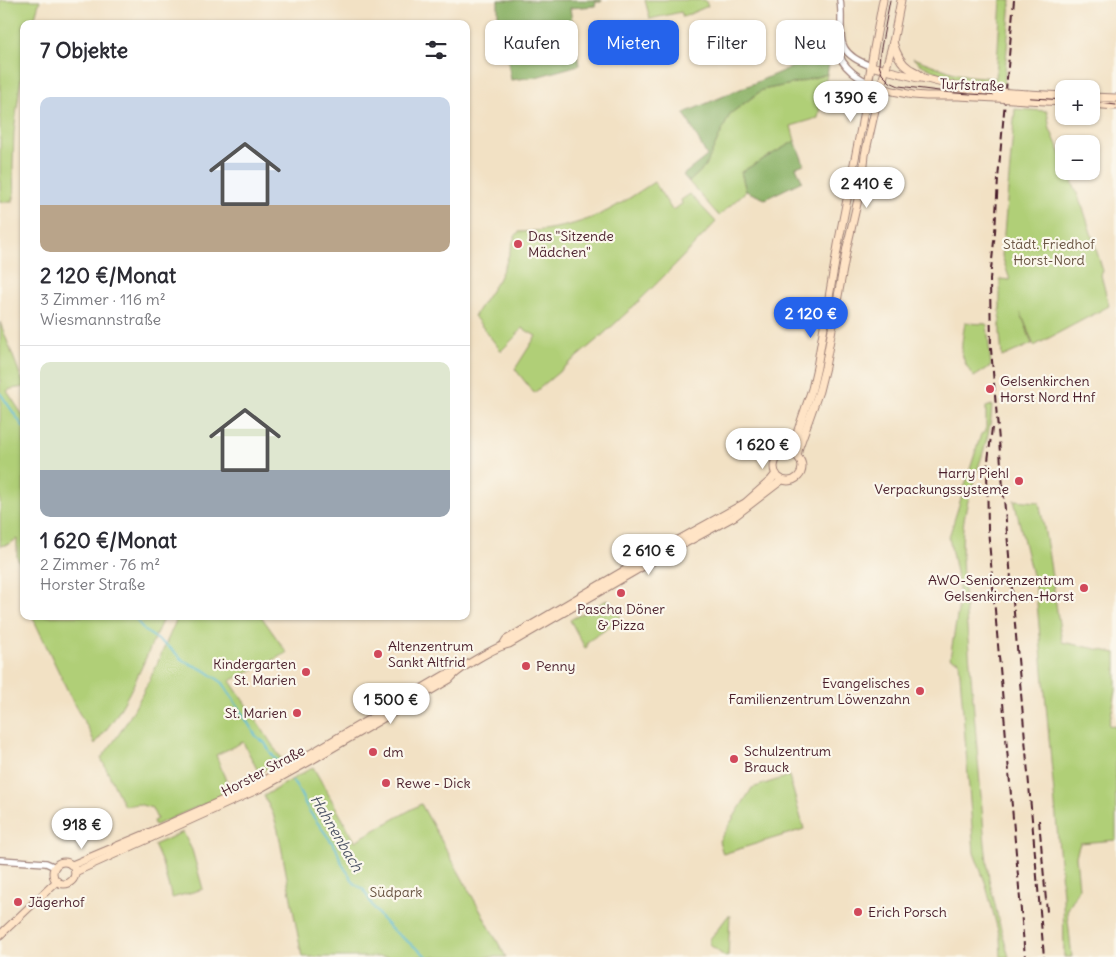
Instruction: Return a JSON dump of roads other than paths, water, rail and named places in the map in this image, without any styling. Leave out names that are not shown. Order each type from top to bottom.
[{"type":"main road","points":[[788,453],[796,436],[812,389],[856,157],[883,0]]},
{"type":"main road","points":[[797,456],[825,367],[865,156],[893,42],[901,0]]},
{"type":"main road","points":[[893,42],[896,53],[902,62],[912,70],[920,73],[923,78]]},
{"type":"main road","name":"Turfstraße","points":[[871,66],[996,95]]},
{"type":"main road","name":"Turfstraße","points":[[868,82],[900,92],[926,96],[996,95],[1055,101]]},
{"type":"main road","name":"Turfstraße","points":[[1028,97],[1055,96]]},
{"type":"main road","points":[[1100,97],[1116,98]]},
{"type":"main road","points":[[1100,105],[1116,106]]},
{"type":"main road","points":[[791,453],[797,456],[802,465],[801,474],[790,481],[782,480],[778,477],[774,469],[776,460],[782,454],[791,453]]},
{"type":"main road","name":"Horster Straße","points":[[503,645],[506,640],[745,502],[776,474]]},
{"type":"main road","name":"Horster Straße","points":[[73,869],[259,789],[450,678],[453,673],[503,645],[509,644],[638,569],[735,516],[782,480]]},
{"type":"main road","points":[[63,862],[67,862],[73,869],[74,878],[68,884],[57,881],[53,874],[55,867],[63,862]]},
{"type":"main road","points":[[0,935],[57,881]]},
{"type":"street","points":[[840,0],[840,20]]},
{"type":"street","points":[[844,45],[846,50],[861,62],[871,66]]},
{"type":"street","points":[[844,64],[851,73],[868,82]]},
{"type":"street","points":[[0,860],[46,863],[55,867]]},
{"type":"waterway","name":"Hahnenbach","points":[[0,393],[20,422]]},
{"type":"waterway","name":"Hahnenbach","points":[[136,620],[145,631],[170,648],[184,661],[206,671],[223,683],[256,736],[265,743],[278,762]]},
{"type":"waterway","name":"Hahnenbach","points":[[292,781],[309,811],[336,848],[342,864],[355,884],[364,890],[381,918],[391,929],[428,957]]},
{"type":"tram line","points":[[890,0],[879,65],[882,74],[890,82],[899,86],[955,93],[1055,99]]},
{"type":"tram line","points":[[1100,103],[1116,105]]},
{"type":"railway","points":[[1014,0],[990,279],[991,349],[1044,957]]},
{"type":"railway","points":[[992,428],[987,469],[988,529],[1025,957]]},
{"type":"railway","points":[[1039,820],[1047,912]]},
{"type":"place","name":"Das \"Sitzende Mädchen\"","points":[[518,244]]},
{"type":"place","name":"Gelsenkirchen Horst Nord Hnf","points":[[990,389]]},
{"type":"place","name":"Harry Piehl Verpackungssysteme","points":[[1019,481]]},
{"type":"place","name":"AWO-Seniorenzentrum Gelsenkirchen-Horst","points":[[1084,588]]},
{"type":"place","name":"Pascha Döner & Pizza","points":[[621,593]]},
{"type":"place","name":"Altenzentrum Sankt Altfrid","points":[[378,654]]},
{"type":"place","name":"Penny","points":[[526,666]]},
{"type":"place","name":"Kindergarten St. Marien","points":[[306,672]]},
{"type":"place","name":"Evangelisches Familienzentrum Löwenzahn","points":[[920,691]]},
{"type":"place","name":"St. Marien","points":[[297,713]]},
{"type":"place","name":"dm","points":[[373,752]]},
{"type":"place","name":"Schulzentrum Brauck","points":[[734,759]]},
{"type":"place","name":"Rewe - Dick","points":[[386,783]]},
{"type":"place","name":"Jägerhof","points":[[18,902]]},
{"type":"place","name":"Erich Porsch","points":[[858,912]]},
{"type":"park label","name":"Städt. Friedhof Horst-Nord","points":[[1049,252]]},
{"type":"park label","name":"Südpark","points":[[396,892]]}]
